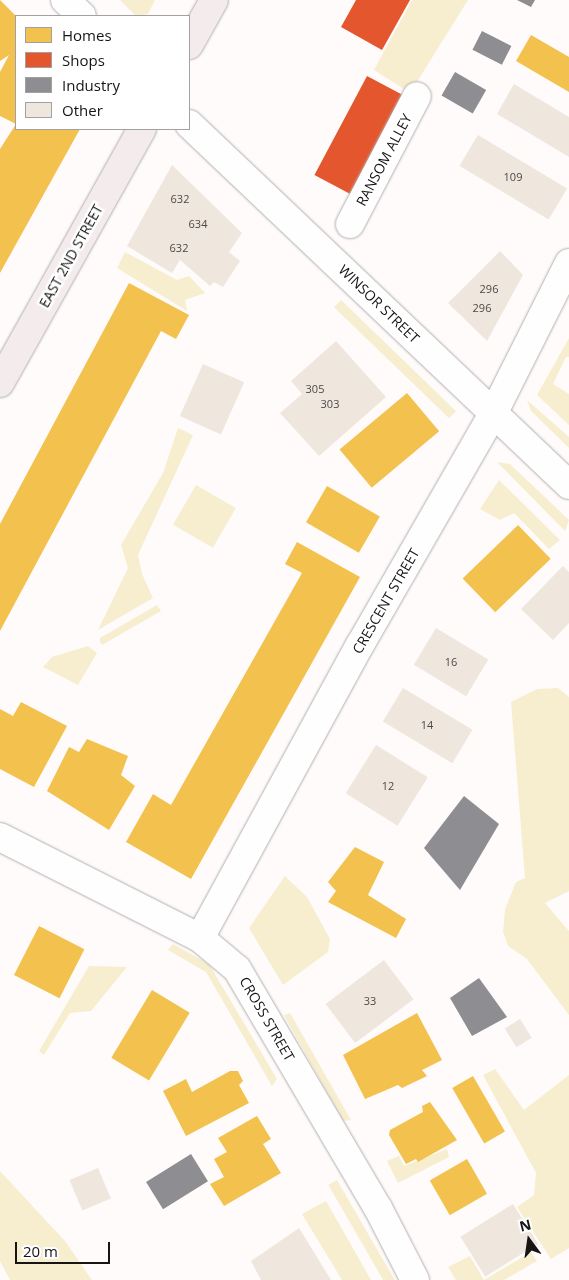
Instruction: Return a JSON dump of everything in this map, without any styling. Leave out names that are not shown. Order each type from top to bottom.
[{"type":"main road","points":[[190,43],[214,0]]},
{"type":"main road","name":"EAST 2ND STREET","points":[[0,383],[141,130]]},
{"type":"street","points":[[65,0],[81,15]]},
{"type":"street","name":"RANSOM ALLEY","points":[[350,224],[417,96]]},
{"type":"street","name":"WINSOR STREET","points":[[190,125],[569,485]]},
{"type":"street","name":"CRESCENT STREET","points":[[200,938],[360,645],[493,414],[569,263]]},
{"type":"street","name":"CROSS STREET","points":[[0,837],[200,938],[237,968],[250,985],[378,1208],[415,1280]]},
{"type":"shaded area","points":[[120,0],[155,0],[148,14],[135,15]]},
{"type":"shaded area","points":[[412,0],[468,0],[410,93],[374,70]]},
{"type":"shaded area","points":[[125,252],[177,280],[189,276],[205,293],[185,300],[187,311],[117,268]]},
{"type":"shaded area","points":[[341,300],[456,411],[449,418],[334,307]]},
{"type":"shaded area","points":[[569,338],[569,357],[566,357],[553,384],[569,394],[569,425],[537,395]]},
{"type":"shaded area","points":[[527,400],[569,437],[569,448],[531,411]]},
{"type":"shaded area","points":[[178,428],[193,435],[138,555],[142,574],[153,598],[98,630],[128,568],[121,545],[163,473]]},
{"type":"shaded area","points":[[497,462],[510,464],[569,520],[565,531]]},
{"type":"shaded area","points":[[499,480],[560,540],[549,549],[514,513],[500,520],[480,509]]},
{"type":"shaded area","points":[[196,485],[236,508],[213,548],[173,525]]},
{"type":"shaded area","points":[[157,605],[161,611],[102,645],[100,638]]},
{"type":"shaded area","points":[[88,646],[97,653],[78,685],[43,667],[52,657]]},
{"type":"shaded area","points":[[558,688],[569,697],[569,891],[545,903],[569,931],[569,1015],[527,959],[508,946],[503,932],[505,909],[516,882],[525,878],[511,702],[537,689]]},
{"type":"shaded area","points":[[285,876],[307,897],[330,939],[328,952],[283,985],[249,928]]},
{"type":"shaded area","points":[[173,944],[209,964],[277,1079],[272,1086],[206,972],[168,950]]},
{"type":"shaded area","points":[[89,966],[127,967],[91,1011],[70,1013],[44,1055],[39,1051]]},
{"type":"shaded area","points":[[290,1013],[351,1120],[343,1121],[284,1015]]},
{"type":"shaded area","points":[[495,1069],[524,1110],[569,1075],[569,1248],[551,1259],[517,1207],[534,1195],[536,1173],[483,1075]]},
{"type":"shaded area","points":[[447,1149],[449,1157],[398,1183],[387,1161],[399,1156],[404,1166]]},
{"type":"shaded area","points":[[0,1171],[65,1241],[92,1280],[10,1280],[0,1261]]},
{"type":"shaded area","points":[[337,1180],[394,1280],[383,1280],[328,1185]]},
{"type":"shaded area","points":[[326,1201],[371,1280],[342,1280],[302,1214]]},
{"type":"shaded area","points":[[531,1252],[537,1261],[504,1280],[484,1280]]},
{"type":"shaded area","points":[[470,1256],[484,1280],[456,1280],[448,1267]]},
{"type":"building: Homes","points":[[0,0],[15,15],[15,124],[0,116],[0,72],[9,55],[0,61]]},
{"type":"building: Homes","points":[[531,35],[569,57],[569,92],[516,61]]},
{"type":"building: Homes","points":[[15,126],[15,130],[79,130],[0,273],[0,149]]},
{"type":"building: Homes","points":[[129,283],[189,315],[176,339],[161,331],[0,631],[0,524]]},
{"type":"building: Homes","points":[[407,393],[439,431],[372,488],[340,450]]},
{"type":"building: Homes","points":[[327,486],[380,516],[359,553],[306,522]]},
{"type":"building: Homes","points":[[518,525],[551,559],[495,612],[463,578]]},
{"type":"building: Homes","points":[[297,542],[360,577],[191,879],[126,842],[153,794],[171,805],[302,573],[285,564]]},
{"type":"building: Homes","points":[[21,702],[67,726],[34,787],[0,769],[0,709],[13,716]]},
{"type":"building: Homes","points":[[87,739],[128,756],[121,775],[135,786],[109,830],[47,791],[69,747],[79,752]]},
{"type":"building: Homes","points":[[355,847],[384,862],[368,895],[406,919],[396,938],[328,902],[336,891],[328,882]]},
{"type":"building: Homes","points":[[39,926],[84,949],[59,998],[14,975]]},
{"type":"building: Homes","points":[[152,990],[190,1013],[149,1080],[111,1058]]},
{"type":"building: Homes","points":[[417,1013],[442,1060],[422,1070],[427,1076],[402,1088],[398,1085],[365,1099],[343,1055]]},
{"type":"building: Homes","points":[[230,1071],[238,1071],[243,1081],[239,1085],[249,1103],[186,1136],[163,1091],[186,1079],[192,1092]]},
{"type":"building: Homes","points":[[473,1076],[505,1131],[484,1143],[452,1088]]},
{"type":"building: Homes","points":[[430,1102],[457,1140],[418,1162],[416,1159],[406,1164],[389,1135],[390,1130],[423,1112],[422,1106]]},
{"type":"building: Homes","points":[[257,1116],[271,1139],[263,1144],[281,1173],[224,1206],[210,1184],[224,1177],[214,1159],[227,1152],[218,1138]]},
{"type":"building: Homes","points":[[467,1159],[487,1194],[450,1215],[430,1180]]},
{"type":"building: Shops","points":[[356,0],[410,0],[382,50],[341,27]]},
{"type":"building: Shops","points":[[367,76],[408,98],[356,197],[314,175]]},
{"type":"building: Industry","points":[[517,0],[535,0],[531,7]]},
{"type":"building: Industry","points":[[482,31],[511,46],[502,65],[472,50]]},
{"type":"building: Industry","points":[[455,72],[486,90],[473,113],[442,95]]},
{"type":"building: Industry","points":[[464,796],[499,824],[460,890],[424,848]]},
{"type":"building: Industry","points":[[479,978],[507,1017],[472,1036],[450,998]]},
{"type":"building: Industry","points":[[191,1154],[208,1181],[163,1209],[146,1182]]},
{"type":"building: Other","points":[[514,84],[569,117],[569,157],[497,114]]},
{"type":"building: Other","points":[[478,135],[567,189],[549,219],[459,166]]},
{"type":"building: Other","points":[[172,165],[242,233],[229,252],[240,261],[223,287],[214,282],[210,286],[180,260],[172,273],[127,246]]},
{"type":"building: Other","points":[[500,251],[523,275],[487,341],[448,303]]},
{"type":"building: Other","points":[[336,341],[386,397],[319,456],[280,413],[302,394],[291,381]]},
{"type":"building: Other","points":[[203,364],[244,382],[221,434],[180,416]]},
{"type":"building: Other","points":[[563,566],[569,572],[569,623],[553,640],[521,609]]},
{"type":"building: Other","points":[[436,628],[488,659],[466,696],[414,665]]},
{"type":"building: Other","points":[[403,688],[472,730],[452,763],[383,721]]},
{"type":"building: Other","points":[[376,745],[428,777],[398,826],[346,793]]},
{"type":"building: Other","points":[[384,960],[413,999],[355,1043],[326,1004]]},
{"type":"building: Other","points":[[520,1019],[532,1038],[516,1047],[505,1029]]},
{"type":"building: Other","points":[[98,1168],[111,1198],[82,1210],[69,1180]]},
{"type":"building: Other","points":[[513,1204],[538,1244],[485,1277],[460,1237]]},
{"type":"building: Other","points":[[299,1228],[331,1280],[261,1280],[251,1261]]}]
